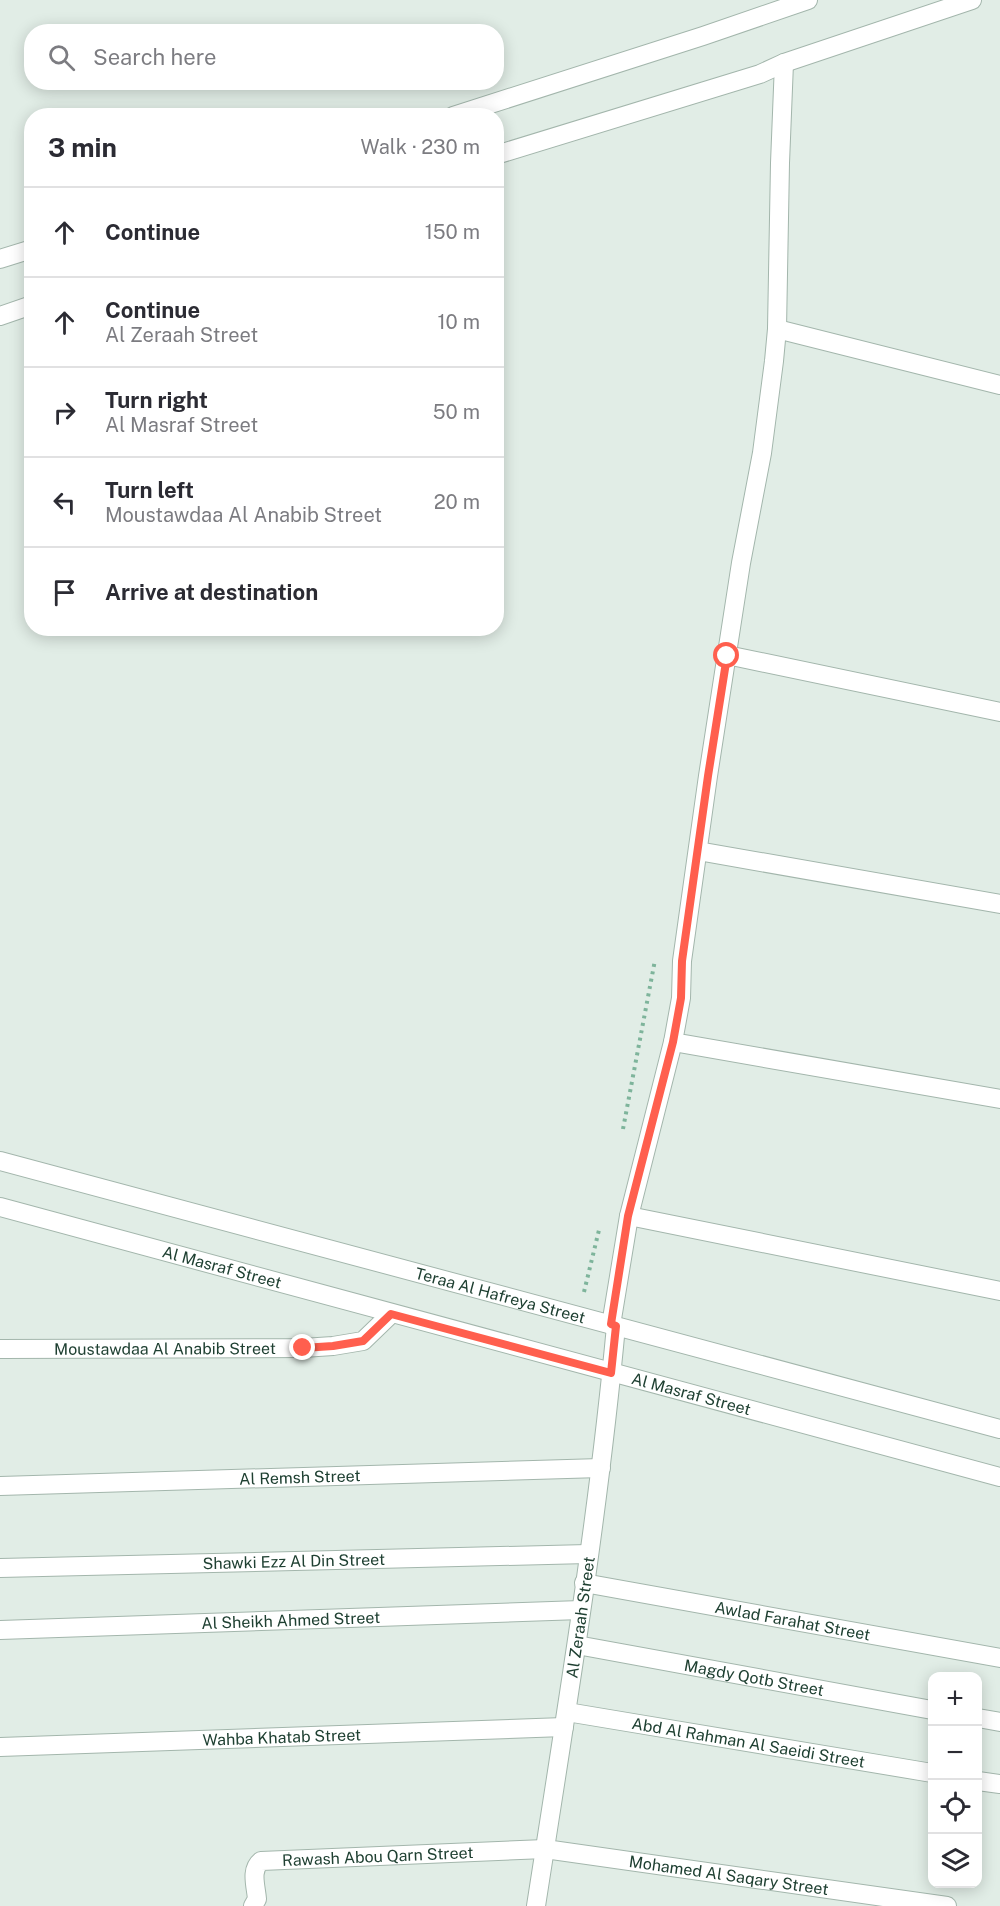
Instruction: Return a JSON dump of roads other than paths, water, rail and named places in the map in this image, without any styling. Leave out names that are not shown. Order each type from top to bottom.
[{"type":"street","points":[[478,108],[808,0]]},
{"type":"street","points":[[504,154],[760,74],[784,63],[972,0]]},
{"type":"street","name":"Al Zeraah Street","points":[[536,1906],[577,1645],[601,1468],[611,1373],[613,1325],[628,1216],[673,1042],[681,998],[682,961],[708,776],[741,563],[762,453],[777,329],[784,63]]},
{"type":"street","points":[[0,259],[24,252]]},
{"type":"street","points":[[0,316],[24,308]]},
{"type":"street","points":[[777,329],[1000,385]]},
{"type":"street","points":[[727,656],[1000,712]]},
{"type":"street","points":[[698,851],[1000,904]]},
{"type":"street","points":[[673,1042],[1000,1099]]},
{"type":"street","name":"Teraa Al Hafreya Street","points":[[0,1161],[1000,1428]]},
{"type":"street","name":"Al Masraf Street","points":[[0,1207],[1000,1477]]},
{"type":"street","points":[[628,1216],[1000,1292]]},
{"type":"street","name":"Moustawdaa Al Anabib Street","points":[[0,1349],[333,1346],[363,1341],[391,1314]]},
{"type":"street","name":"Al Remsh Street","points":[[0,1486],[601,1468]]},
{"type":"street","name":"Shawki Ezz Al Din Street","points":[[0,1568],[588,1554]]},
{"type":"street","name":"Awlad Farahat Street","points":[[584,1583],[1000,1658]]},
{"type":"street","name":"Al Sheikh Ahmed Street","points":[[0,1630],[581,1610]]},
{"type":"street","name":"Magdy Qotb Street","points":[[577,1645],[928,1709]]},
{"type":"street","points":[[982,1719],[1000,1722]]},
{"type":"street","name":"Wahba Khatab Street","points":[[0,1747],[565,1720]]},
{"type":"street","name":"Abd Al Rahman Al Saeidi Street","points":[[565,1720],[928,1772]]},
{"type":"street","points":[[982,1782],[1000,1785]]},
{"type":"street","name":"Rawash Abou Qarn Street","points":[[253,1906],[257,1899],[254,1871],[256,1865],[261,1861],[545,1849]]},
{"type":"street","name":"Mohamed Al Saqary Street","points":[[545,1849],[947,1906]]}]
